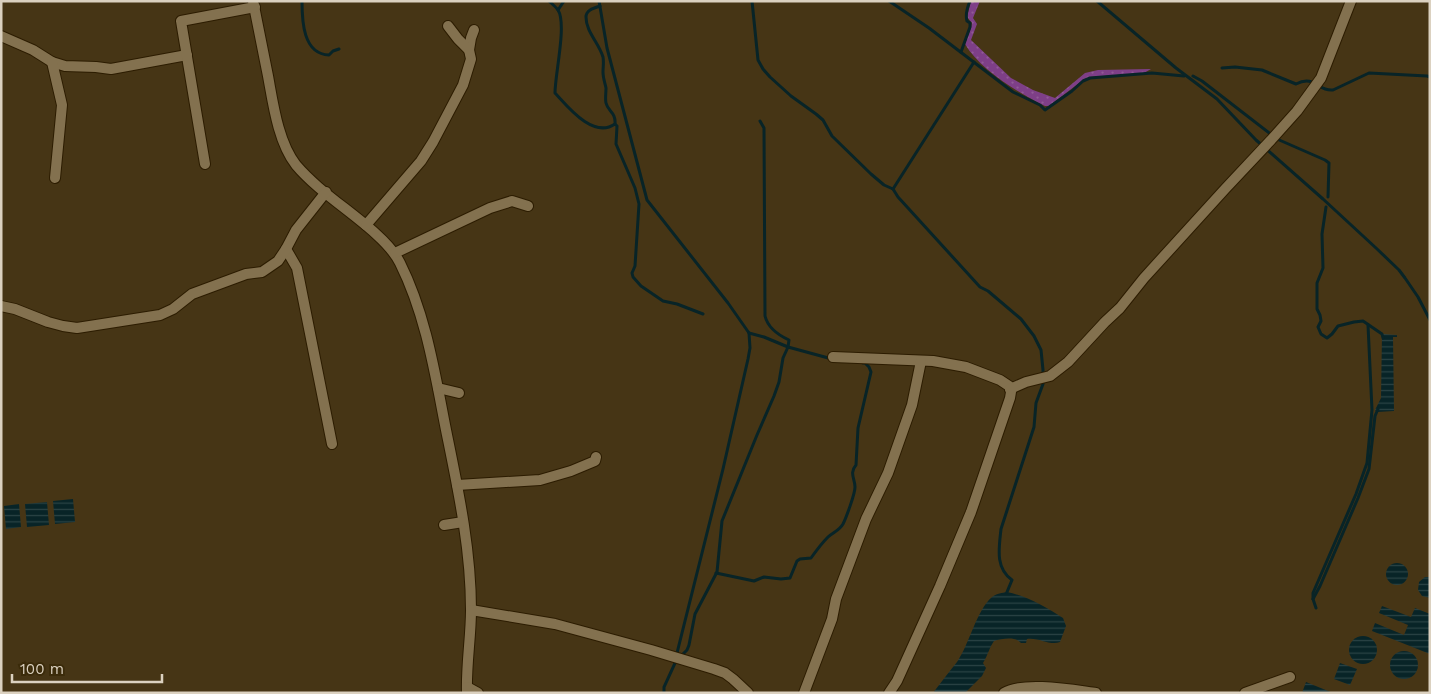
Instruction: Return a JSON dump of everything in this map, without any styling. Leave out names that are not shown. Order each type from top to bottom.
[{"type":"street","points":[[1010,389],[1026,382],[1050,376],[1068,362],[1120,308],[1144,278],[1297,111],[1321,78],[1351,1]]},
{"type":"street","points":[[206,164],[181,21],[254,4],[276,118],[286,148],[295,163],[306,175],[366,225],[395,253],[409,284],[422,323],[438,388],[468,551],[471,610],[467,690],[478,693]]},
{"type":"street","points":[[448,26],[469,50]]},
{"type":"street","points":[[366,225],[421,161],[433,142],[463,85],[471,59],[469,50],[474,30]]},
{"type":"street","points":[[1,36],[33,50],[52,62],[65,66],[111,69],[186,55]]},
{"type":"street","points":[[52,62],[62,105],[55,178]]},
{"type":"street","points":[[1,306],[15,309],[48,322],[77,328],[160,315],[174,309],[192,294],[246,274],[262,272],[278,261],[296,230],[326,192]]},
{"type":"street","points":[[395,253],[490,208],[512,201],[528,206]]},
{"type":"street","points":[[286,249],[297,268],[332,444]]},
{"type":"street","points":[[833,356],[934,361],[966,367],[1000,380],[1009,386],[1011,392],[971,512],[897,681],[889,693]]},
{"type":"street","points":[[804,693],[832,619],[836,599],[866,519],[888,472],[912,405],[921,361]]},
{"type":"street","points":[[438,388],[459,393]]},
{"type":"street","points":[[457,486],[549,478],[595,461],[596,457]]},
{"type":"street","points":[[444,525],[463,522]]},
{"type":"street","points":[[471,610],[555,624],[651,650],[725,673],[748,693]]},
{"type":"street","points":[[1245,693],[1290,677]]},
{"type":"street","points":[[1004,693],[1009,690],[1030,687],[1070,689],[1096,693]]},
{"type":"shaded area","points":[[971,1],[980,1],[973,18],[977,24],[971,40],[1011,78],[1033,90],[1055,98],[1085,73],[1098,70],[1151,69],[1144,73],[1090,77],[1083,80],[1049,106],[1045,106],[1001,80],[972,54],[965,44],[972,23],[967,17]]},
{"type":"water","points":[[1382,334],[1397,335],[1397,337],[1393,337],[1394,411],[1377,412],[1375,410],[1381,398]]},
{"type":"water","points":[[73,499],[75,522],[55,524],[53,501]]},
{"type":"water","points":[[47,502],[49,525],[27,527],[25,504]]},
{"type":"water","points":[[19,504],[21,527],[6,529],[4,506]]},
{"type":"water","points":[[1397,563],[1405,566],[1408,574],[1405,582],[1397,585],[1389,582],[1386,574],[1389,566]]},
{"type":"water","points":[[1425,577],[1430,577],[1430,598],[1422,596],[1418,590],[1419,582]]},
{"type":"water","points":[[1007,592],[1036,602],[1063,618],[1066,626],[1060,642],[1052,643],[1031,639],[1027,639],[1026,643],[1021,643],[1015,639],[994,641],[983,663],[986,668],[982,676],[966,692],[933,693],[962,654],[986,603],[992,597]]},
{"type":"water","points":[[1382,606],[1411,617],[1415,608],[1430,614],[1430,654],[1372,631],[1375,623],[1404,635],[1408,625],[1379,613]]},
{"type":"water","points":[[1363,636],[1373,640],[1377,650],[1373,660],[1363,664],[1353,660],[1349,650],[1353,640]]},
{"type":"water","points":[[1404,651],[1414,655],[1418,665],[1414,675],[1404,679],[1394,675],[1390,665],[1394,655]]},
{"type":"water","points":[[1340,663],[1357,669],[1350,685],[1334,679]]},
{"type":"water","points":[[1306,682],[1333,693],[1302,693]]},
{"type":"waterway","points":[[302,1],[304,27],[309,43],[320,53],[329,55],[339,49]]},
{"type":"waterway","points":[[549,1],[558,10],[561,26],[555,93],[574,113],[590,124],[607,128],[615,124]]},
{"type":"waterway","points":[[558,10],[564,1]]},
{"type":"waterway","points":[[599,1],[607,48],[647,200],[728,303],[749,333],[750,348],[748,359],[723,469],[677,653]]},
{"type":"waterway","points":[[752,1],[758,60],[763,69],[791,96],[823,120],[832,136],[871,174],[884,185],[893,189]]},
{"type":"waterway","points":[[889,1],[929,28],[1013,92],[1040,105],[1045,110],[1083,81],[1090,78],[1152,73],[1184,76]]},
{"type":"waterway","points":[[961,52],[970,27],[966,16],[970,1]]},
{"type":"waterway","points":[[1097,1],[1176,68],[1217,99],[1256,140],[1399,270],[1418,297],[1430,320]]},
{"type":"waterway","points":[[600,6],[587,13],[586,17],[590,33],[603,57],[607,106],[613,114],[617,126],[616,144],[635,188],[639,204],[633,277],[641,286],[663,301],[703,314]]},
{"type":"waterway","points":[[974,62],[893,189],[898,197],[980,287],[988,291],[1021,319],[1034,336],[1041,350],[1043,384],[1036,403],[1034,427],[1001,529],[999,557],[1003,570],[1012,580],[1007,592]]},
{"type":"waterway","points":[[1222,68],[1235,67],[1262,70],[1296,84],[1308,81],[1328,90],[1333,90],[1369,73],[1430,77]]},
{"type":"waterway","points":[[1193,76],[1277,139],[1329,163],[1328,197]]},
{"type":"waterway","points":[[682,655],[689,645],[695,614],[717,572],[722,521],[774,396],[779,382],[783,358],[788,347],[789,340],[774,331],[768,324],[765,316],[764,128],[760,121]]},
{"type":"waterway","points":[[1326,207],[1322,234],[1323,268],[1317,283],[1317,309],[1321,321],[1318,327],[1321,334],[1327,338],[1338,326],[1363,321],[1382,334],[1383,338]]},
{"type":"waterway","points":[[1316,608],[1313,593],[1356,494],[1367,463],[1372,410],[1368,325]]},
{"type":"waterway","points":[[749,333],[788,347],[832,359]]},
{"type":"waterway","points":[[716,573],[754,581],[764,577],[790,578],[797,561],[811,558],[826,539],[841,526],[855,490],[853,473],[856,465],[858,428],[871,372],[869,367],[863,363]]},
{"type":"waterway","points":[[1313,599],[1369,469],[1375,416],[1378,409]]},
{"type":"waterway","points":[[664,693],[664,687],[675,663]]}]
